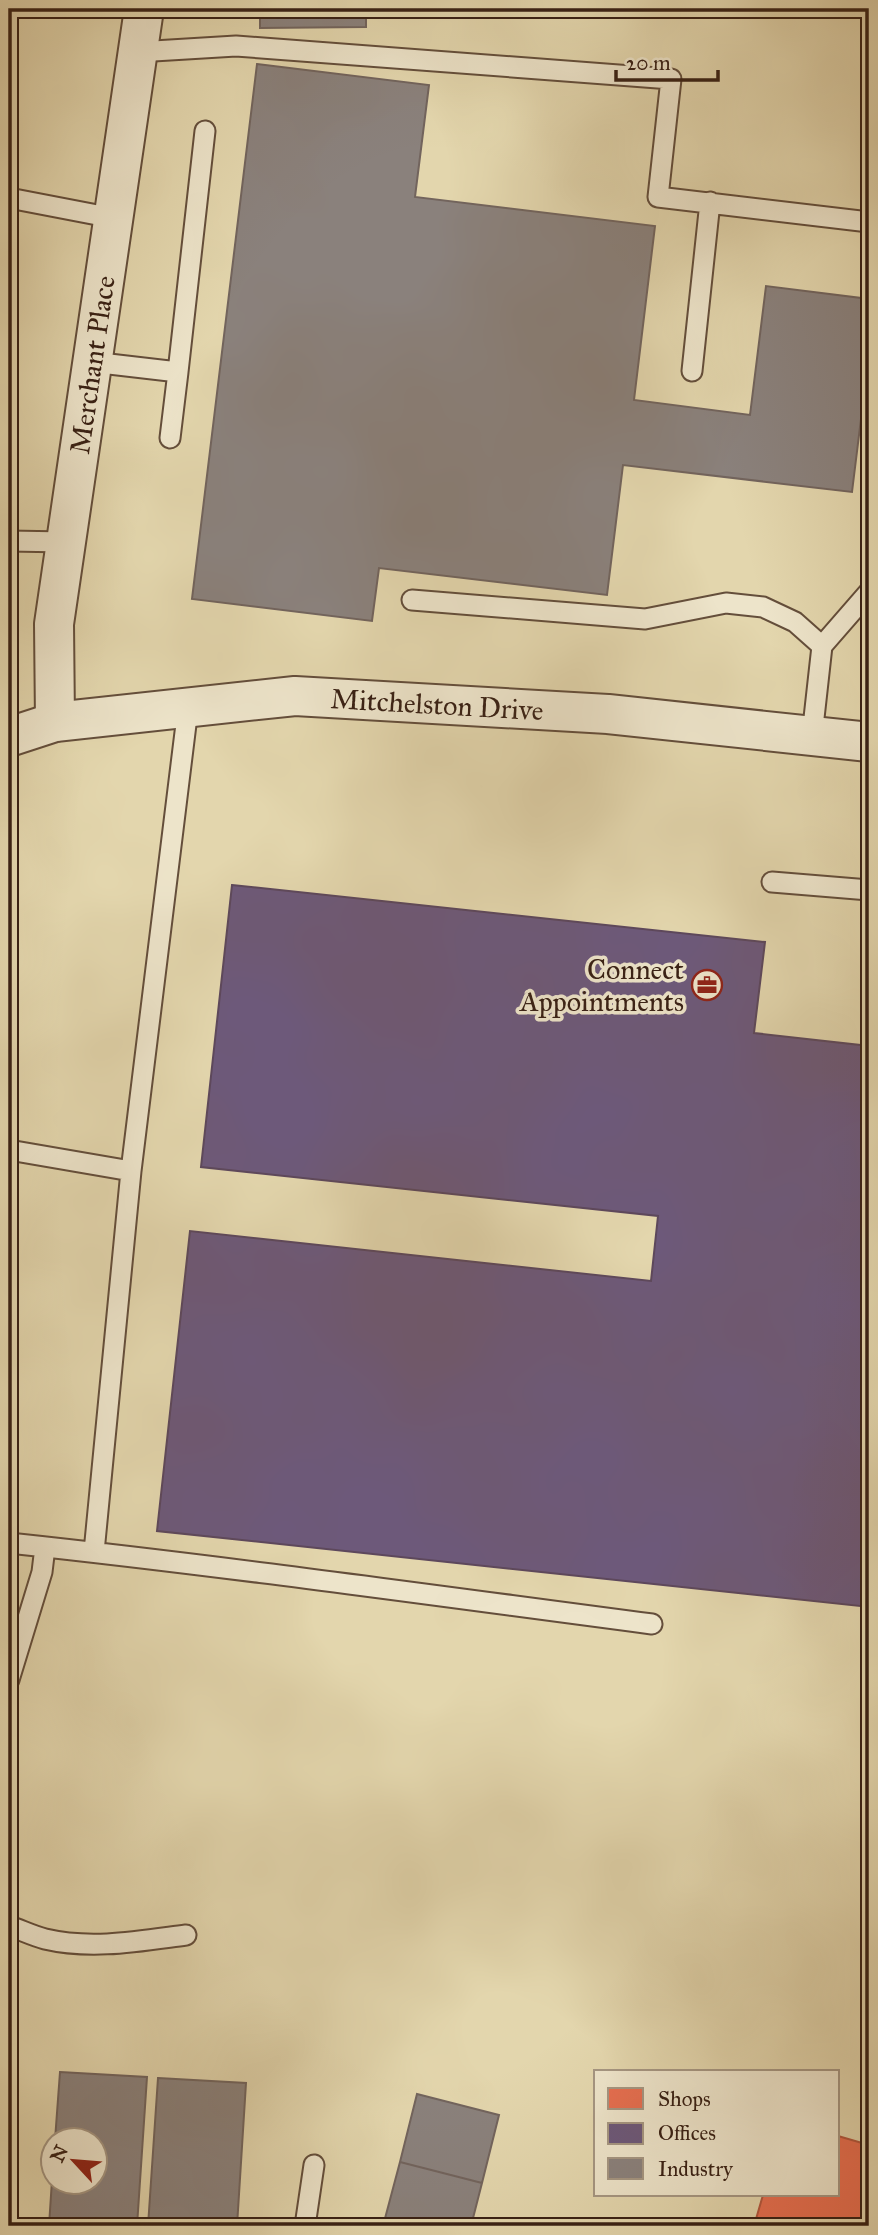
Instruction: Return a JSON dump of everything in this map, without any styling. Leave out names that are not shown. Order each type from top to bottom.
[{"type":"street","name":"Merchant Place","points":[[55,722],[54,624],[144,9]]},
{"type":"street","name":"Mitchelston Drive","points":[[9,737],[55,722],[295,696],[608,714],[869,743]]},
{"type":"lane","points":[[137,52],[236,46],[671,79],[658,197],[869,222]]},
{"type":"lane","points":[[170,438],[205,131]]},
{"type":"lane","points":[[9,198],[113,218]]},
{"type":"lane","points":[[692,371],[710,202]]},
{"type":"lane","points":[[92,362],[178,372]]},
{"type":"lane","points":[[9,541],[66,542]]},
{"type":"lane","points":[[812,736],[822,646],[869,592]]},
{"type":"lane","points":[[412,600],[645,619],[726,603],[764,607],[795,622],[822,646]]},
{"type":"lane","points":[[94,1552],[131,1171],[188,708]]},
{"type":"lane","points":[[772,882],[869,890]]},
{"type":"lane","points":[[9,1150],[131,1171]]},
{"type":"lane","points":[[9,1543],[277,1573],[652,1624]]},
{"type":"lane","points":[[9,1680],[42,1572],[45,1547]]},
{"type":"lane","points":[[9,1926],[45,1939],[112,1945],[187,1935]]},
{"type":"lane","points":[[304,2226],[314,2165]]},
{"type":"building: Shops","points":[[840,2137],[869,2145],[869,2226],[754,2226],[763,2196],[840,2196]]},
{"type":"building: Offices","points":[[232,885],[765,942],[754,1033],[869,1046],[869,1607],[157,1531],[190,1231],[651,1281],[658,1216],[201,1167]]},
{"type":"building: Industry","points":[[9,9],[12,9],[13,55],[9,56]]},
{"type":"building: Industry","points":[[260,9],[366,9],[366,27],[260,28]]},
{"type":"building: Industry","points":[[257,64],[429,85],[415,197],[655,226],[634,400],[750,415],[766,286],[869,299],[869,354],[852,492],[623,465],[607,595],[379,568],[372,621],[192,599]]},
{"type":"building: Industry","points":[[60,2072],[147,2077],[137,2226],[49,2226],[51,2196],[108,2196],[108,2126],[56,2126]]},
{"type":"building: Industry","points":[[158,2078],[246,2083],[237,2226],[148,2226]]},
{"type":"building: Industry","points":[[417,2094],[499,2115],[482,2183],[400,2162]]},
{"type":"building: Industry","points":[[400,2162],[482,2183],[471,2226],[383,2226]]},
{"type":"place","name":"Connect Appointments","points":[[707,985]]}]
